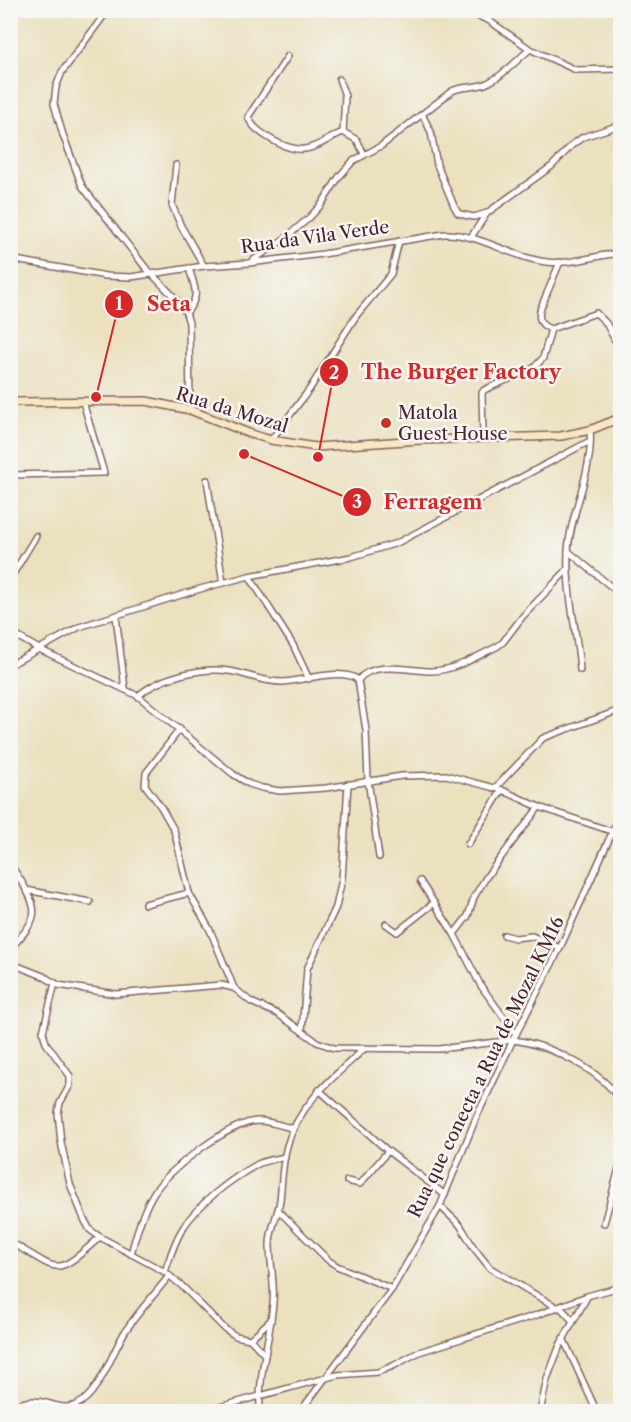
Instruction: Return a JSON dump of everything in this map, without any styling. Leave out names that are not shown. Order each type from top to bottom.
[{"type":"main road","name":"Rua da Mozal","points":[[10,402],[146,401],[190,410],[271,440],[316,447],[483,437],[561,436],[590,430],[617,420]]},
{"type":"street","points":[[108,10],[62,72],[56,87],[54,104],[82,186],[186,313],[189,323],[190,410]]},
{"type":"street","points":[[451,10],[467,12],[488,20],[531,49],[576,70],[621,69]]},
{"type":"street","points":[[249,263],[284,239],[309,218],[353,161],[381,146],[459,88],[476,87],[494,79],[531,49]]},
{"type":"street","points":[[288,56],[248,117],[250,123],[263,135],[281,144],[302,150],[343,132]]},
{"type":"street","points":[[339,79],[345,96],[343,132]]},
{"type":"street","points":[[422,114],[431,132],[437,165],[454,206],[458,213],[474,217],[487,213],[552,165],[583,137],[621,124]]},
{"type":"street","points":[[343,132],[357,140],[364,154]]},
{"type":"street","points":[[176,165],[172,205],[204,266]]},
{"type":"street","points":[[471,237],[487,213]]},
{"type":"street","name":"Rua da Vila Verde","points":[[10,259],[106,276],[131,277],[204,266],[323,254],[444,234],[471,237],[539,261],[560,262],[621,253]]},
{"type":"street","points":[[271,440],[304,397],[356,316],[391,274],[399,241]]},
{"type":"street","points":[[560,262],[539,317],[546,327],[551,328],[596,313],[606,323],[621,350]]},
{"type":"street","points":[[186,313],[196,298],[189,268]]},
{"type":"street","points":[[483,437],[484,390],[534,368],[540,363],[551,328]]},
{"type":"street","points":[[10,476],[104,473],[83,402]]},
{"type":"street","points":[[617,420],[621,428]]},
{"type":"street","points":[[580,670],[570,602],[568,551],[589,458],[590,430]]},
{"type":"street","points":[[10,665],[79,627],[249,576],[351,557],[397,543],[590,441]]},
{"type":"street","points":[[207,480],[223,583]]},
{"type":"street","points":[[10,579],[36,536]]},
{"type":"street","points":[[568,551],[621,594]]},
{"type":"street","points":[[358,680],[362,675],[386,668],[439,671],[498,646],[568,568]]},
{"type":"street","points":[[249,576],[293,645],[309,679]]},
{"type":"street","points":[[116,616],[125,689]]},
{"type":"street","points":[[10,632],[39,649],[138,696],[233,774],[249,784],[280,791],[326,788],[368,780],[447,775],[502,790],[539,807],[621,834]]},
{"type":"street","points":[[138,696],[155,684],[170,678],[196,673],[231,672],[268,682],[309,679],[344,673],[354,676],[358,680],[366,730],[368,780],[379,857]]},
{"type":"street","points":[[495,788],[543,738],[621,710]]},
{"type":"street","points":[[180,729],[146,773],[145,785],[174,830],[189,893],[210,930],[234,988]]},
{"type":"street","points":[[302,1031],[307,969],[336,908],[342,879],[348,784]]},
{"type":"street","points":[[468,844],[502,790]]},
{"type":"street","points":[[454,934],[468,916],[474,897],[487,876],[539,807]]},
{"type":"street","name":"Rua que conecta a Rua de Mozal KM16","points":[[300,1412],[392,1289],[440,1206],[476,1118],[514,1037],[560,948],[621,815]]},
{"type":"street","points":[[10,864],[34,907],[34,917],[10,949]]},
{"type":"street","points":[[420,881],[454,934],[481,986],[514,1037]]},
{"type":"street","points":[[26,890],[90,902]]},
{"type":"street","points":[[145,904],[189,893]]},
{"type":"street","points":[[386,924],[397,932],[434,903]]},
{"type":"street","points":[[504,935],[515,938],[532,936],[560,948]]},
{"type":"street","points":[[10,963],[29,969],[55,983],[116,994],[221,985],[234,988],[251,1002],[278,1014],[326,1047],[439,1049],[514,1037],[548,1050],[588,1070],[610,1086],[621,1100]]},
{"type":"street","points":[[55,983],[43,1032],[46,1043],[69,1076],[70,1085],[60,1103],[58,1113],[61,1142],[70,1184],[84,1220],[90,1230],[100,1237],[167,1274],[225,1329],[236,1336],[250,1339],[265,1355]]},
{"type":"street","points":[[260,1412],[260,1394],[274,1295],[270,1243],[272,1227],[278,1210],[285,1157],[294,1129],[312,1097],[365,1048]]},
{"type":"street","points":[[319,1090],[388,1151],[445,1195]]},
{"type":"street","points":[[131,1254],[141,1220],[154,1191],[201,1147],[248,1123],[267,1122],[294,1129]]},
{"type":"street","points":[[347,1181],[360,1184],[388,1151]]},
{"type":"street","points":[[10,1409],[29,1400],[71,1407],[83,1402],[99,1382],[116,1347],[135,1317],[167,1274],[175,1243],[183,1227],[224,1186],[260,1163],[285,1157]]},
{"type":"street","points":[[604,1223],[621,1165]]},
{"type":"street","points":[[440,1206],[460,1225],[490,1268],[559,1307],[572,1320]]},
{"type":"street","points":[[278,1210],[328,1260],[392,1289]]},
{"type":"street","points":[[10,1242],[48,1265],[60,1267],[70,1262],[100,1237]]},
{"type":"street","points":[[201,1412],[260,1394],[337,1375],[378,1372],[420,1352],[587,1296],[621,1287]]},
{"type":"street","points":[[540,1412],[550,1370],[572,1320],[587,1296]]},
{"type":"street","points":[[250,1339],[272,1319]]},
{"type":"street","points":[[563,1338],[597,1412]]},
{"type":"place","name":"Seta","points":[[96,397]]},
{"type":"place","name":"Matola Guest House","points":[[386,423]]},
{"type":"place","name":"Ferragem","points":[[244,454]]},
{"type":"place","name":"The Burger Factory","points":[[318,457]]}]
